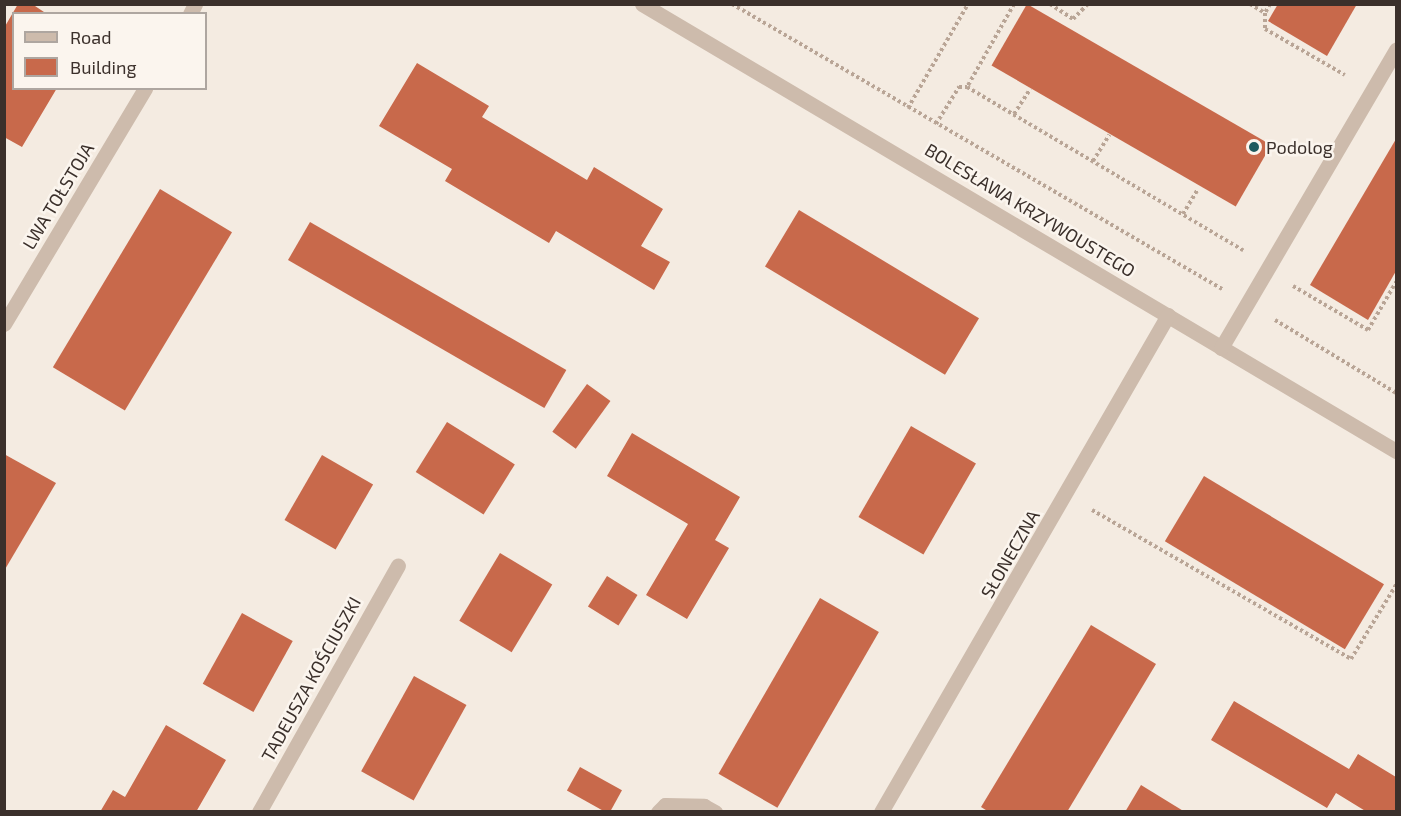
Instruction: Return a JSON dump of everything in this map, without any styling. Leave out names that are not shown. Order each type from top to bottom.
[{"type":"street","name":"BOLESŁAWA KRZYWOUSTEGO","points":[[642,4],[1396,451]]},
{"type":"street","points":[[1221,348],[1396,50]]},
{"type":"street","name":"LWA TOŁSTOJA","points":[[4,324],[144,90]]},
{"type":"street","name":"SŁONECZNA","points":[[881,812],[1168,315]]},
{"type":"street","name":"TADEUSZA KOŚCIUSZKI","points":[[259,812],[398,565]]},
{"type":"street","points":[[658,812],[665,805],[704,806],[715,812]]},
{"type":"path","points":[[732,4],[1247,303],[1396,393]]},
{"type":"path","points":[[908,108],[968,4]]},
{"type":"path","points":[[967,87],[1014,4]]},
{"type":"path","points":[[1050,4],[1073,19],[1088,4]]},
{"type":"path","points":[[1250,4],[1265,13]]},
{"type":"path","points":[[1270,4],[1265,13],[1265,29],[1351,78]]},
{"type":"path","points":[[936,124],[959,87],[967,87],[1248,254]]},
{"type":"path","points":[[1014,114],[1030,89]]},
{"type":"path","points":[[1093,161],[1109,135]]},
{"type":"path","points":[[1183,214],[1198,189]]},
{"type":"path","points":[[1284,281],[1368,330],[1396,282]]},
{"type":"path","points":[[1082,504],[1351,659],[1396,585]]},
{"type":"building","points":[[18,4],[32,4],[44,12],[13,12]]},
{"type":"building","points":[[1027,4],[1271,145],[1236,206],[992,65]]},
{"type":"building","points":[[1278,4],[1357,4],[1327,56],[1268,21]]},
{"type":"building","points":[[12,14],[12,90],[56,90],[22,147],[4,137],[4,28]]},
{"type":"building","points":[[417,63],[489,106],[482,117],[587,180],[594,167],[663,209],[641,246],[670,262],[654,290],[556,231],[549,243],[445,181],[452,169],[379,126]]},
{"type":"building","points":[[1396,139],[1396,271],[1368,320],[1310,285]]},
{"type":"building","points":[[160,189],[232,232],[125,411],[53,367]]},
{"type":"building","points":[[799,210],[979,318],[945,375],[765,267]]},
{"type":"building","points":[[310,222],[566,370],[544,408],[288,260]]},
{"type":"building","points":[[587,384],[610,401],[576,449],[552,432]]},
{"type":"building","points":[[447,422],[515,464],[484,514],[416,472]]},
{"type":"building","points":[[911,426],[976,463],[923,554],[859,517]]},
{"type":"building","points":[[632,433],[740,497],[715,540],[729,548],[687,619],[646,595],[688,524],[607,476]]},
{"type":"building","points":[[4,454],[56,483],[4,571]]},
{"type":"building","points":[[322,455],[373,484],[336,549],[285,520]]},
{"type":"building","points":[[1204,476],[1384,584],[1345,649],[1165,541]]},
{"type":"building","points":[[500,553],[552,584],[512,652],[459,621]]},
{"type":"building","points":[[607,576],[638,595],[618,626],[588,607]]},
{"type":"building","points":[[820,598],[879,632],[777,808],[718,774]]},
{"type":"building","points":[[242,613],[293,641],[253,712],[203,684]]},
{"type":"building","points":[[1091,625],[1156,664],[1067,812],[989,812],[981,807]]},
{"type":"building","points":[[414,676],[466,705],[414,800],[361,771]]},
{"type":"building","points":[[1234,701],[1349,769],[1358,754],[1396,777],[1396,812],[1367,812],[1336,793],[1327,808],[1211,740]]},
{"type":"building","points":[[166,725],[226,760],[196,812],[100,812],[113,790],[125,797]]},
{"type":"building","points":[[580,767],[622,790],[610,812],[605,812],[567,791]]},
{"type":"building","points":[[1141,785],[1185,812],[1125,812]]},
{"type":"place","name":"Podolog","points":[[1254,147]]}]
